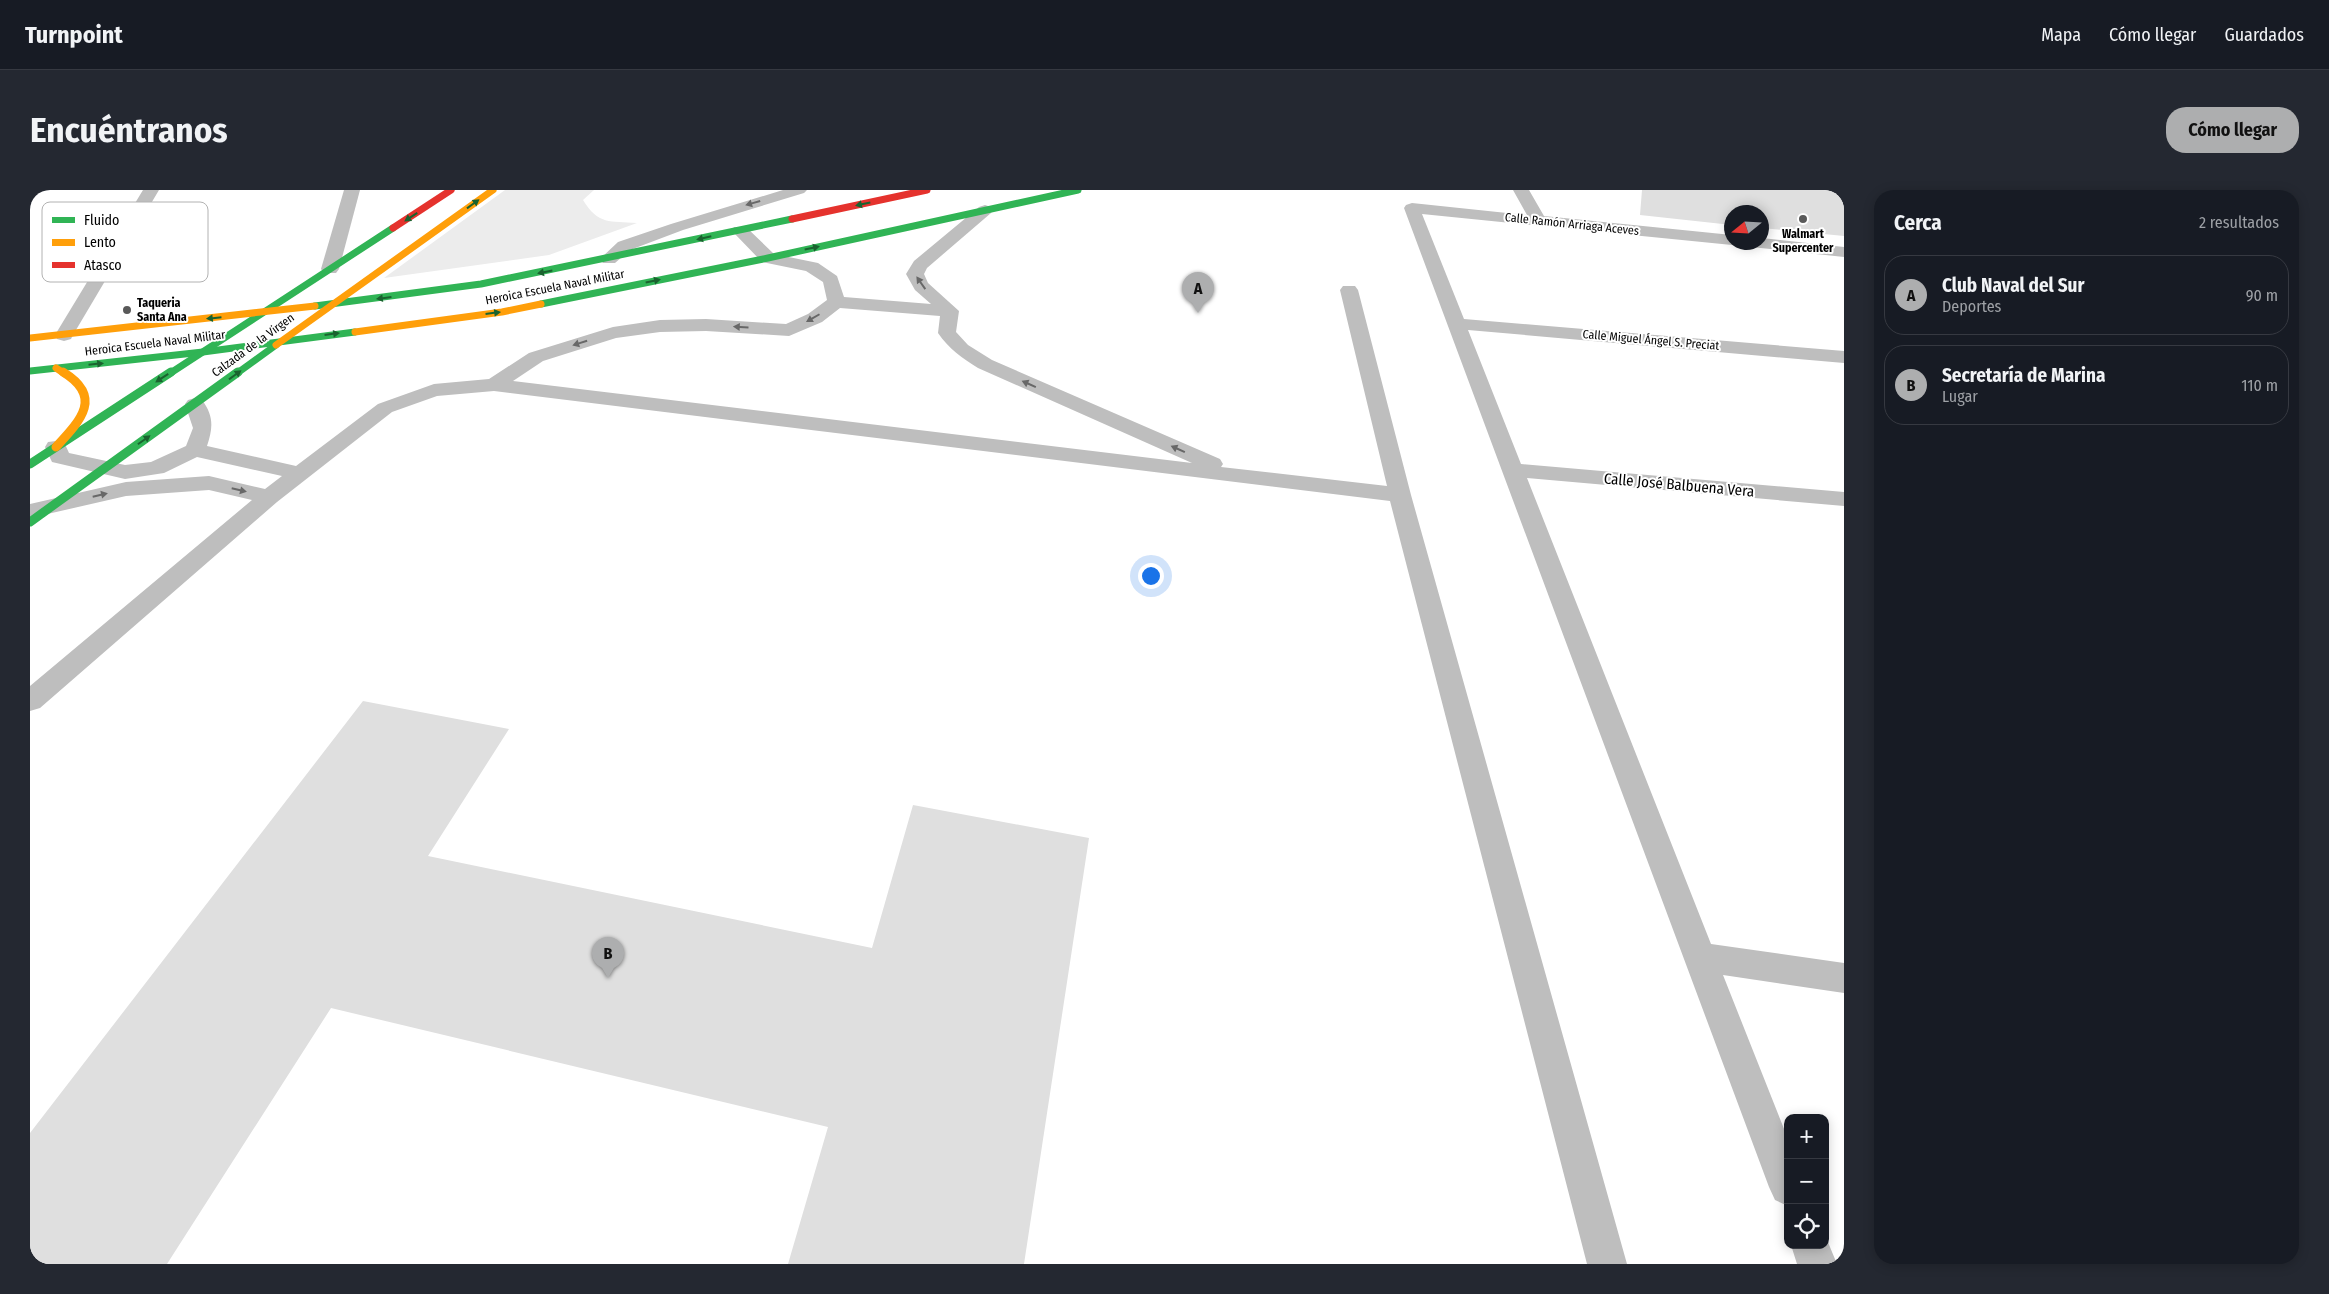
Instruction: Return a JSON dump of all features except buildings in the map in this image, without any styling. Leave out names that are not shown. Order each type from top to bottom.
[{"type":"main road","name":"Calzada de la Virgen","points":[[30,464],[451,190]]},
{"type":"main road","name":"Calzada de la Virgen","points":[[30,522],[492,190]]},
{"type":"main road","name":"Heroica Escuela Naval Militar","points":[[30,338],[263,313],[473,285],[610,259],[927,190]]},
{"type":"main road","name":"Heroica Escuela Naval Militar","points":[[30,371],[203,352],[502,312],[768,258],[1078,190]]},
{"type":"main road","points":[[56,368],[78,379],[84,386],[87,396],[86,407],[80,420],[56,448]]},
{"type":"street","points":[[144,202],[151,190]]},
{"type":"street","points":[[330,269],[352,190]]},
{"type":"street","points":[[610,259],[624,246],[677,226],[800,190]]},
{"type":"street","points":[[1521,190],[1537,220]]},
{"type":"street","name":"Calle Ramón Arriaga Aceves","points":[[1458,324],[1412,208],[1724,239]]},
{"type":"street","points":[[950,311],[921,286],[915,274],[920,265],[984,210]]},
{"type":"street","points":[[740,230],[768,258],[812,267],[831,280],[836,302]]},
{"type":"street","points":[[1769,244],[1844,252]]},
{"type":"street","points":[[64,335],[96,282]]},
{"type":"street","points":[[1349,290],[1400,495],[1607,1264]]},
{"type":"street","points":[[494,385],[536,357],[613,332],[660,326],[706,325],[789,330],[815,318],[836,302],[950,311]]},
{"type":"street","points":[[950,311],[947,333],[961,349],[985,364],[1238,475]]},
{"type":"street","points":[[1458,324],[1784,1177]]},
{"type":"street","name":"Calle Miguel Ángel S. Preciat","points":[[1458,324],[1844,356]]},
{"type":"street","points":[[30,701],[298,473],[385,408],[434,390],[494,385],[1400,495]]},
{"type":"street","points":[[195,404],[203,428],[195,450]]},
{"type":"street","points":[[56,448],[60,457],[125,472],[156,468],[195,450],[298,473]]},
{"type":"street","name":"Calle José Balbuena Vera","points":[[1514,470],[1844,499]]},
{"type":"street","points":[[30,512],[126,489],[209,483],[269,497]]},
{"type":"street","points":[[1700,957],[1844,978]]},
{"type":"street","points":[[1811,1249],[1817,1264]]},
{"type":"shaded area","points":[[505,190],[594,190],[583,200],[594,214],[606,220],[637,223],[549,255],[384,278]]},
{"type":"traffic: fast","points":[[541,304],[768,258],[1078,190]]},
{"type":"traffic: fast","points":[[315,306],[410,295],[481,284],[792,219]]},
{"type":"traffic: fast","points":[[30,464],[393,228]]},
{"type":"traffic: fast","points":[[30,371],[203,352],[355,332]]},
{"type":"traffic: fast","points":[[30,522],[276,345]]},
{"type":"traffic: slow","points":[[276,345],[493,190]]},
{"type":"traffic: slow","points":[[355,332],[502,312],[541,304]]},
{"type":"traffic: slow","points":[[30,338],[315,306]]},
{"type":"traffic: slow","points":[[56,368],[81,386],[86,405],[76,425],[56,447]]},
{"type":"traffic: jam","points":[[393,228],[451,190]]},
{"type":"traffic: jam","points":[[792,219],[927,190]]},
{"type":"place","name":"Walmart Supercenter","points":[[1803,219]]},
{"type":"place","name":"Taqueria Santa Ana","points":[[127,310]]},
{"type":"place","name":"Club Naval del Sur","points":[[1198,313]]},
{"type":"place","name":"Secretaría de Marina","points":[[608,978]]}]
